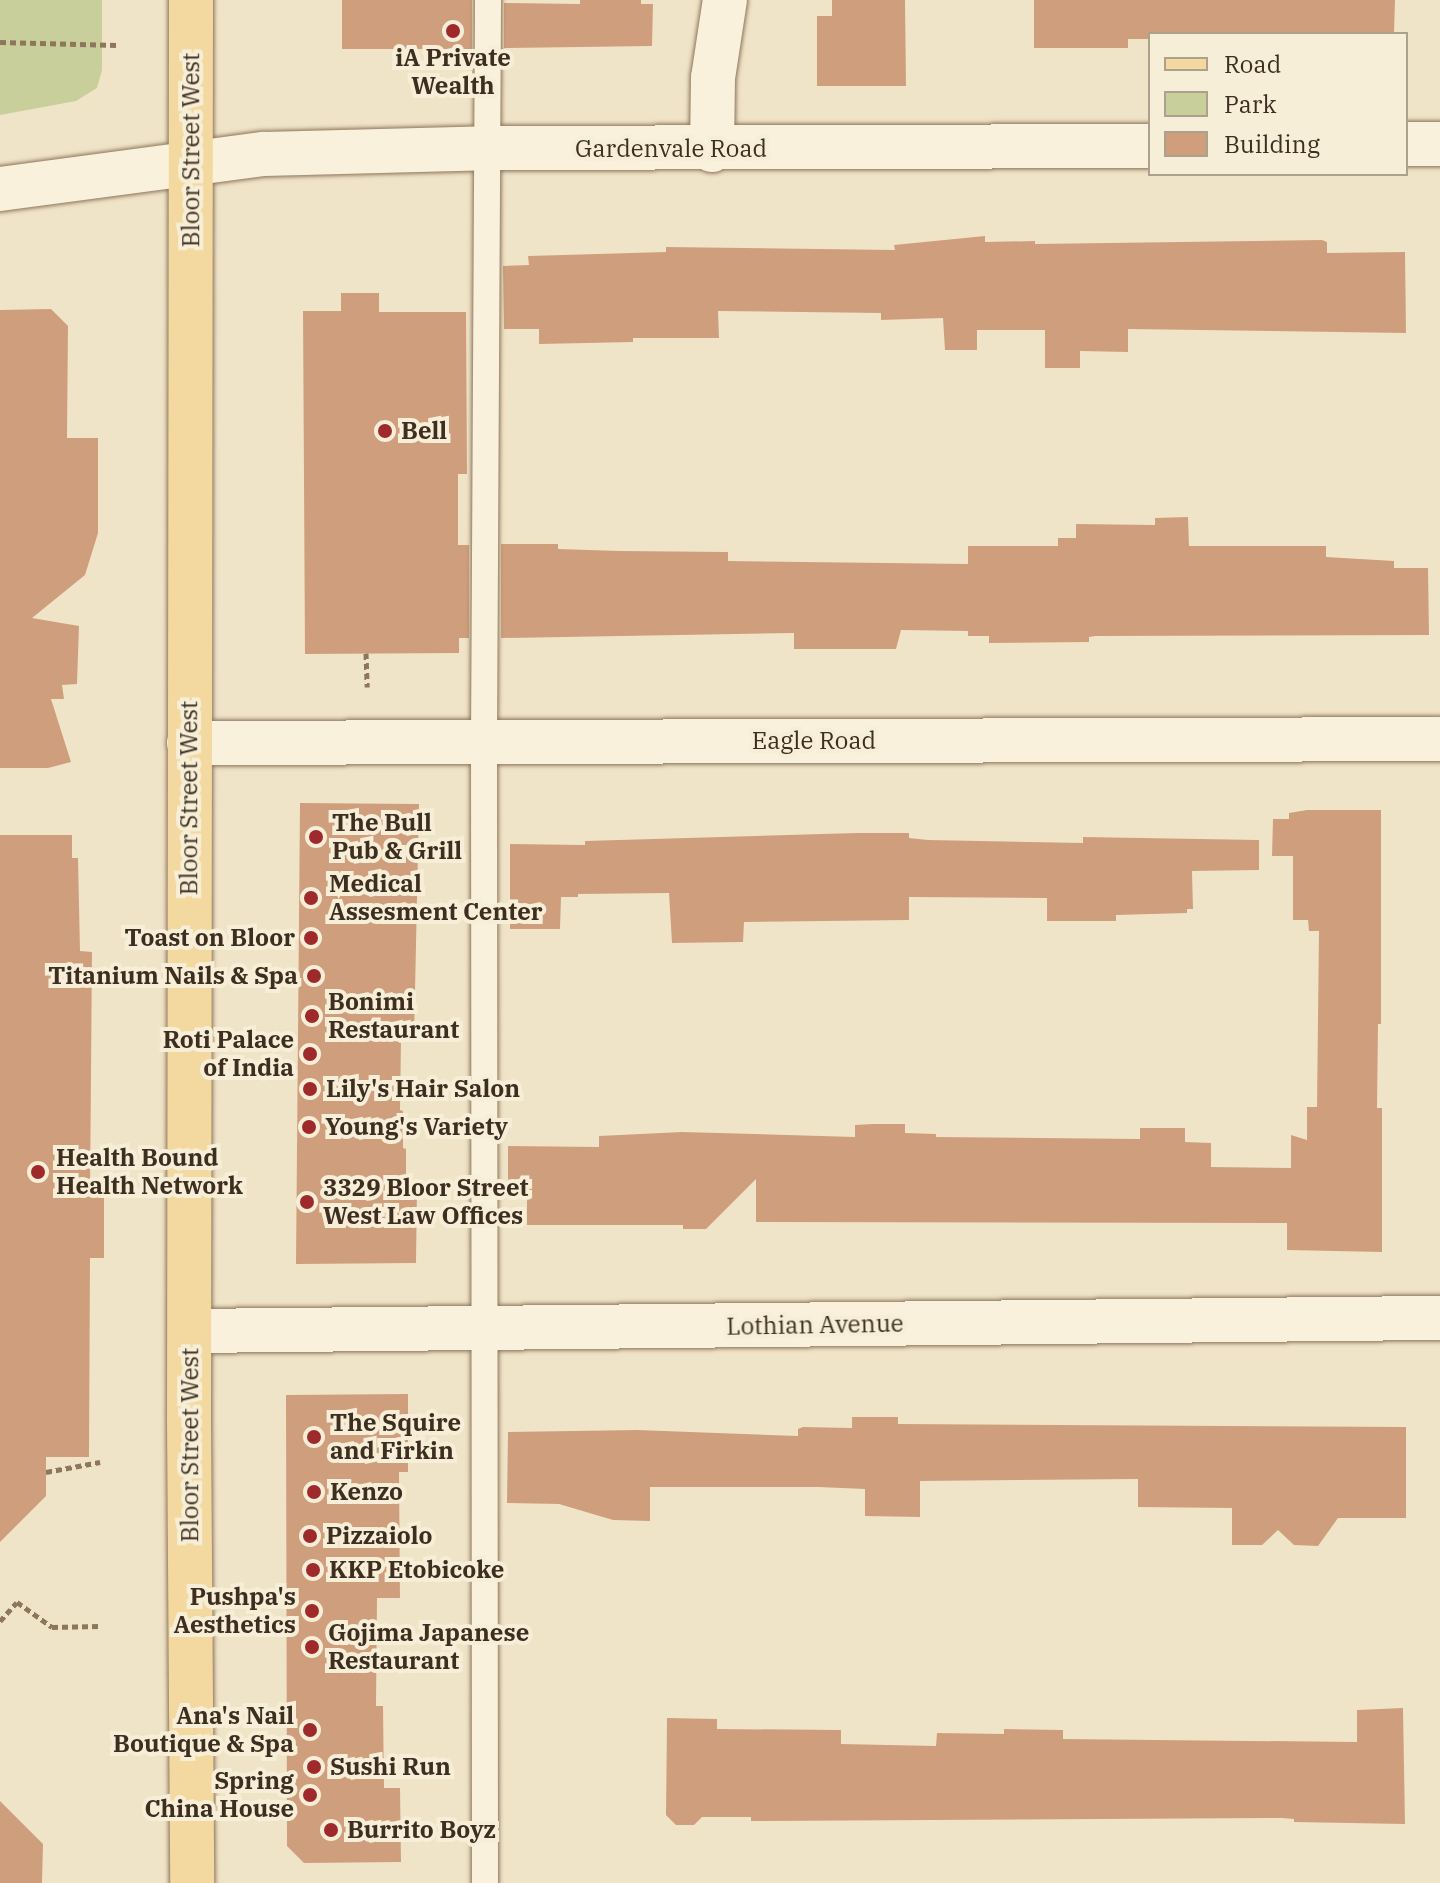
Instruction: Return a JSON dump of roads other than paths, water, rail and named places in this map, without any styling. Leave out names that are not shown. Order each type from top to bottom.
[{"type":"main road","name":"Bloor Street West","points":[[191,0],[192,1883]]},
{"type":"street","points":[[712,150],[713,78],[725,0]]},
{"type":"street","points":[[1408,144],[1440,144]]},
{"type":"street","name":"Gardenvale Road","points":[[0,189],[264,154],[487,148],[712,150],[1148,146]]},
{"type":"street","name":"Eagle Road","points":[[189,743],[1440,739]]},
{"type":"street","name":"Lothian Avenue","points":[[190,1331],[1440,1318]]},
{"type":"lane","points":[[485,1883],[484,741],[488,0]]},
{"type":"place","name":"iA Private Wealth","points":[[453,31]]},
{"type":"place","name":"Bell","points":[[385,431]]},
{"type":"place","name":"The Bull Pub & Grill","points":[[316,837]]},
{"type":"place","name":"Medical Assesment Center","points":[[311,898]]},
{"type":"place","name":"Toast on Bloor","points":[[311,938]]},
{"type":"place","name":"Titanium Nails & Spa","points":[[314,976]]},
{"type":"place","name":"Bonimi Restaurant","points":[[312,1016]]},
{"type":"place","name":"Roti Palace of India","points":[[310,1054]]},
{"type":"place","name":"Lily's Hair Salon","points":[[310,1089]]},
{"type":"place","name":"Young's Variety","points":[[309,1127]]},
{"type":"place","name":"Health Bound Health Network","points":[[38,1172]]},
{"type":"place","name":"3329 Bloor Street West Law Offices","points":[[307,1202]]},
{"type":"place","name":"The Squire and Firkin","points":[[314,1437]]},
{"type":"place","name":"Kenzo","points":[[314,1492]]},
{"type":"place","name":"Pizzaiolo","points":[[310,1536]]},
{"type":"place","name":"KKP Etobicoke","points":[[313,1570]]},
{"type":"place","name":"Pushpa's Aesthetics","points":[[312,1611]]},
{"type":"place","name":"Gojima Japanese Restaurant","points":[[312,1647]]},
{"type":"place","name":"Ana's Nail Boutique & Spa","points":[[310,1730]]},
{"type":"place","name":"Sushi Run","points":[[314,1767]]},
{"type":"place","name":"Spring China House","points":[[310,1795]]},
{"type":"place","name":"Burrito Boyz","points":[[331,1830]]}]
